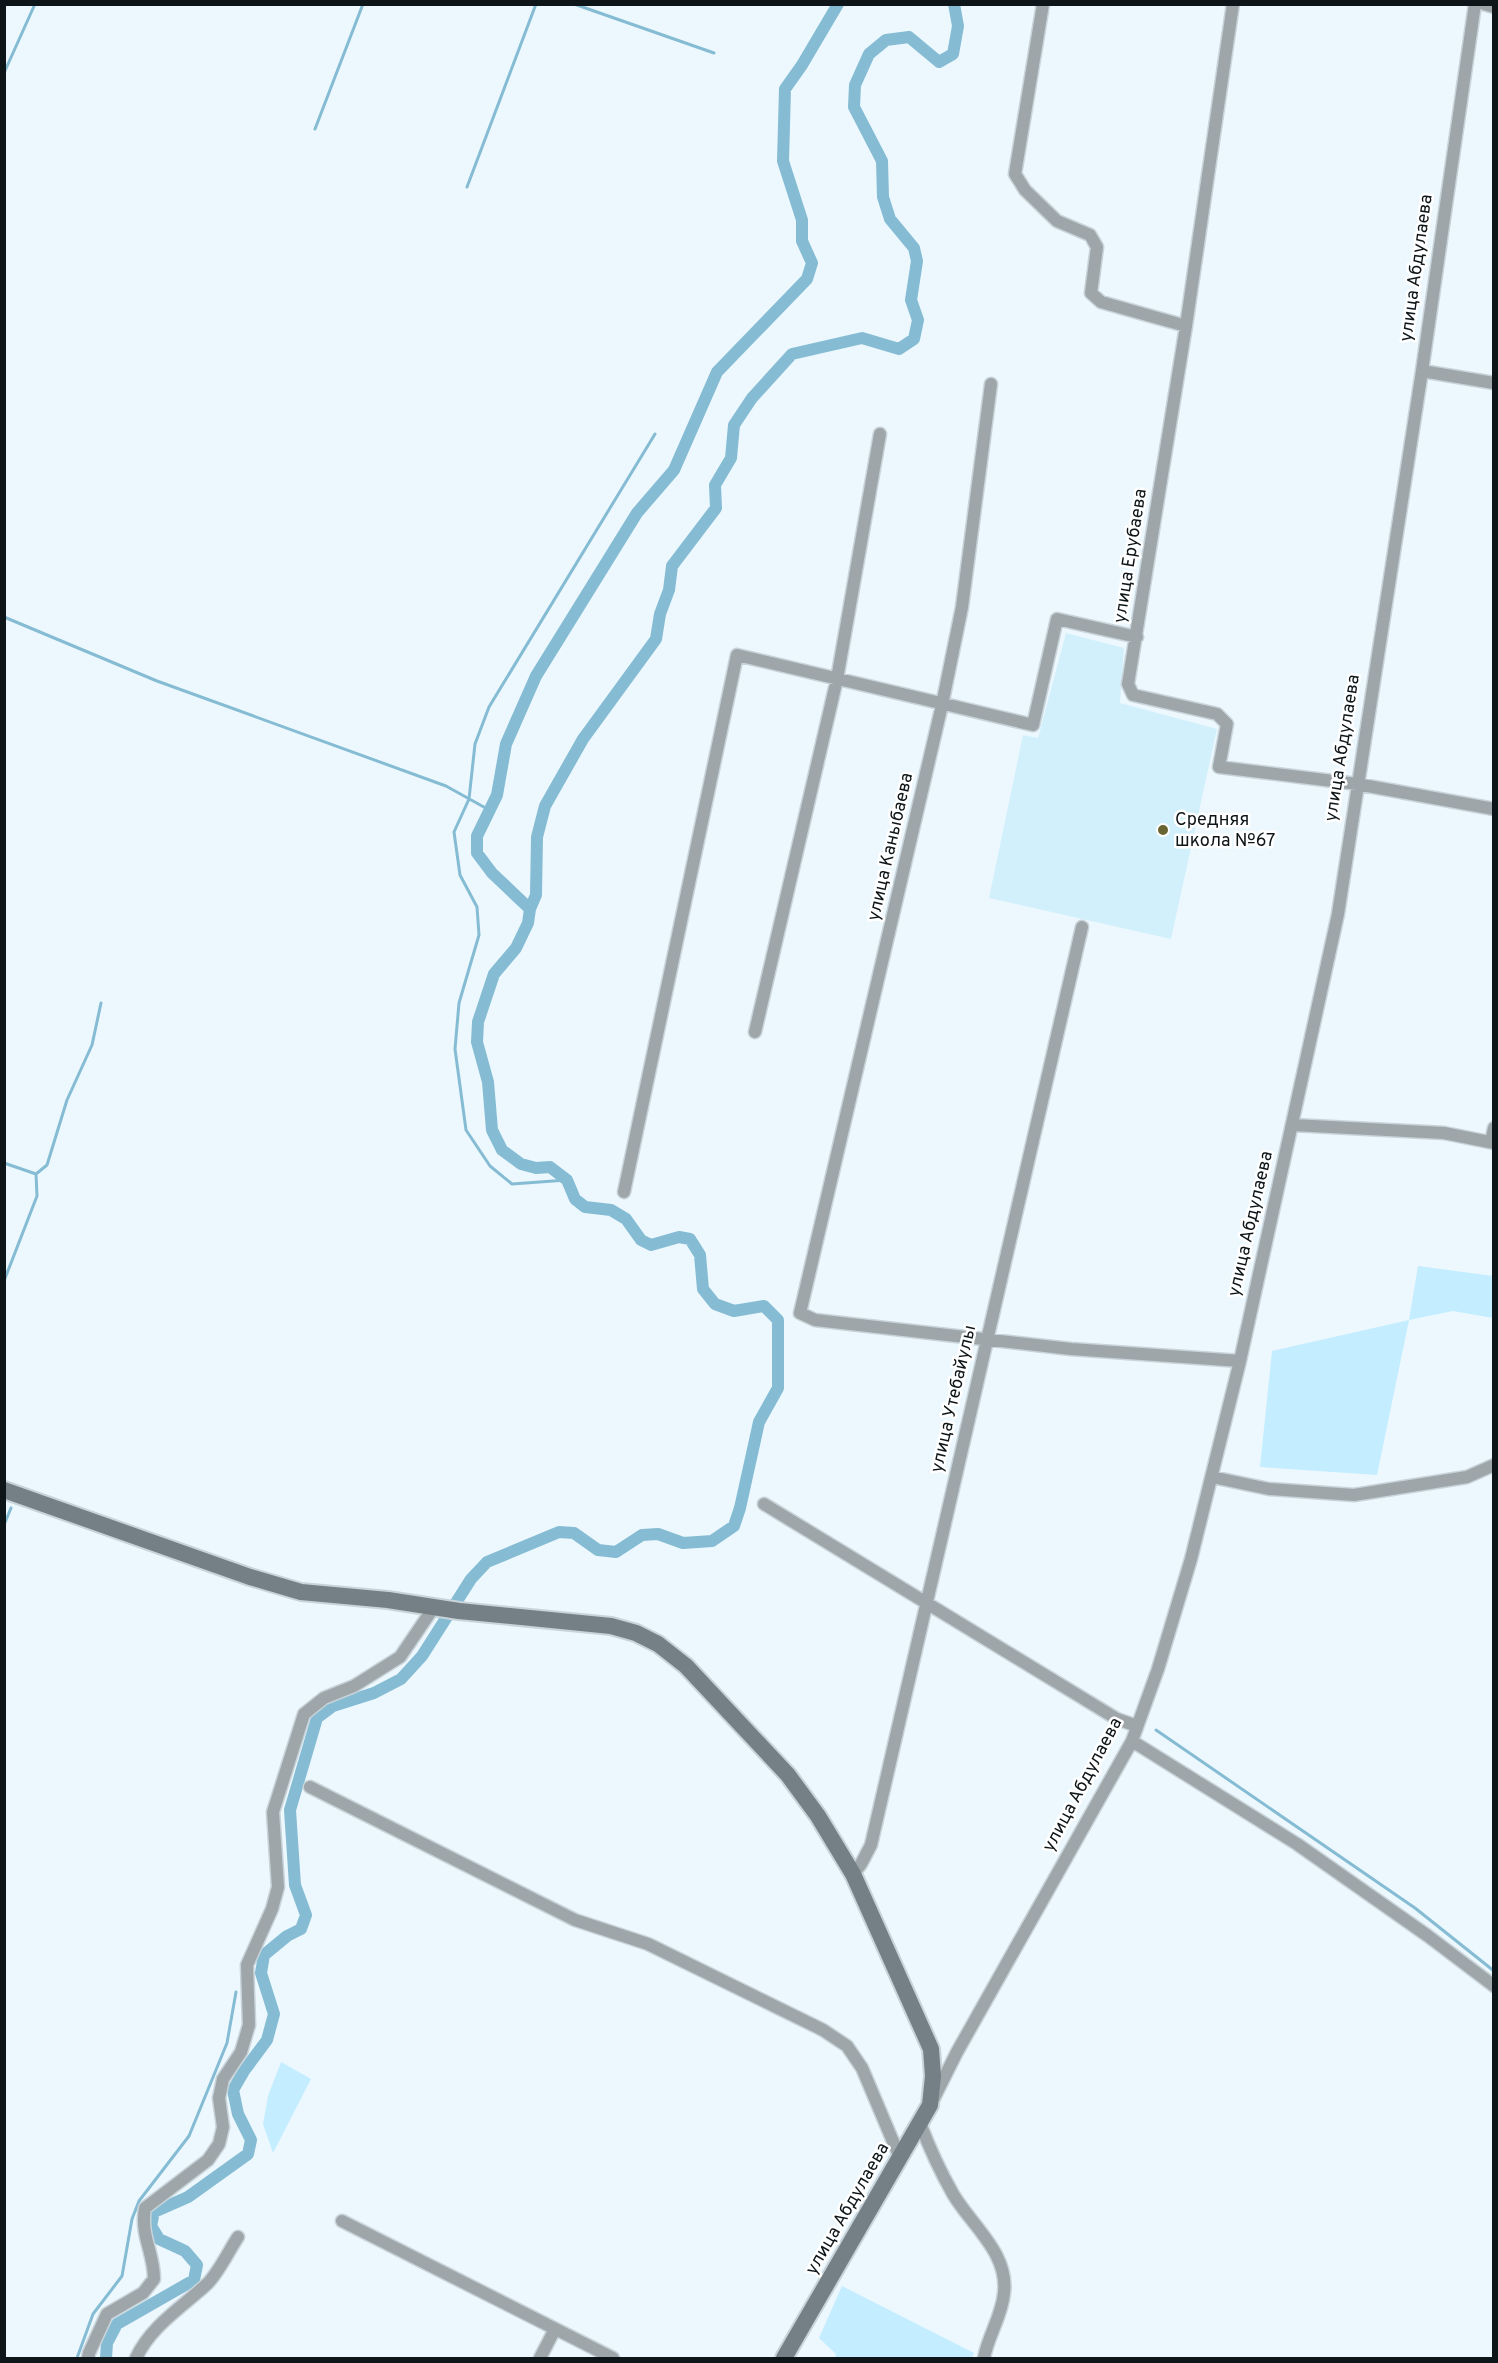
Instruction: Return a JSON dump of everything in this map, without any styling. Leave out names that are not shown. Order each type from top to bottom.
[{"type":"main road","points":[[4,1490],[250,1577],[301,1592],[612,1626],[636,1633],[657,1644],[686,1666],[788,1775],[818,1816],[853,1874],[931,2049],[933,2076],[930,2105]]},
{"type":"main road","name":"улица Абдулаева","points":[[784,2358],[930,2105]]},
{"type":"street","points":[[1043,4],[1015,174],[1025,190],[1057,221],[1090,234],[1097,247],[1090,293],[1101,302],[1186,326]]},
{"type":"street","name":"улица Ерубаева","points":[[1233,4],[1186,326],[1128,684],[1133,695],[1217,714],[1227,724],[1219,767],[1356,784],[1494,809]]},
{"type":"street","name":"улица Абдулаева","points":[[930,2105],[957,2052],[1132,1741],[1158,1669],[1191,1559],[1240,1361],[1338,914],[1356,784],[1422,371],[1475,4]]},
{"type":"street","points":[[1484,4],[1494,7]]},
{"type":"street","points":[[1422,371],[1494,383]]},
{"type":"street","name":"улица Каныбаева","points":[[986,1339],[815,1320],[800,1313],[942,705],[962,607],[991,384]]},
{"type":"street","points":[[755,1032],[837,679],[880,434]]},
{"type":"street","points":[[624,1192],[737,655],[1034,725],[1057,619],[1137,637]]},
{"type":"street","name":"улица Утебайулы","points":[[853,1874],[871,1845],[1082,927]]},
{"type":"street","points":[[1293,1125],[1444,1133],[1492,1142],[1494,1128]]},
{"type":"street","points":[[986,1339],[1071,1349],[1240,1361]]},
{"type":"street","points":[[1212,1477],[1269,1489],[1354,1495],[1467,1477],[1494,1465]]},
{"type":"street","points":[[764,1504],[1117,1719],[1137,1726]]},
{"type":"street","points":[[88,2358],[88,2353],[107,2314],[143,2293],[154,2279],[154,2264],[142,2223],[145,2208],[208,2160],[219,2144],[224,2127],[219,2098],[223,2079],[241,2052],[249,2025],[247,1965],[272,1909],[278,1887],[273,1812],[304,1714],[324,1698],[354,1686],[400,1656],[446,1609]]},
{"type":"street","points":[[1132,1741],[1297,1844],[1428,1936],[1494,1986]]},
{"type":"street","points":[[310,1787],[575,1920],[648,1944],[823,2030],[847,2046],[862,2068],[900,2158]]},
{"type":"street","points":[[920,2123],[928,2145],[953,2195],[992,2248],[1003,2272],[1005,2291],[1001,2309],[986,2345],[984,2358]]},
{"type":"street","points":[[342,2221],[613,2358]]},
{"type":"street","points":[[136,2358],[143,2343],[172,2312],[209,2282],[238,2237]]},
{"type":"street","points":[[540,2358],[555,2329]]},
{"type":"shaded area","points":[[1066,633],[1124,648],[1120,703],[1217,729],[1171,939],[989,898],[1023,735],[1038,738]]},
{"type":"shaded area","points":[[1418,1266],[1493,1276],[1493,1318],[1453,1311],[1409,1320]]},
{"type":"shaded area","points":[[1409,1320],[1377,1475],[1260,1467],[1272,1351]]},
{"type":"shaded area","points":[[281,2062],[311,2079],[273,2153],[263,2124],[268,2096]]},
{"type":"shaded area","points":[[842,2286],[974,2353],[972,2358],[835,2358],[836,2354],[819,2338]]},
{"type":"waterway","points":[[4,73],[35,4]]},
{"type":"waterway","points":[[315,129],[363,4]]},
{"type":"waterway","points":[[467,187],[536,4]]},
{"type":"waterway","points":[[574,4],[714,53]]},
{"type":"waterway","points":[[530,909],[492,873],[477,853],[477,836],[497,795],[506,744],[536,676],[637,513],[674,470],[717,372],[807,279],[812,263],[802,241],[802,220],[783,161],[785,89],[838,4]]},
{"type":"waterway","points":[[106,2358],[107,2343],[117,2324],[194,2280],[197,2265],[185,2251],[159,2239],[151,2226],[154,2212],[188,2197],[248,2154],[251,2140],[238,2114],[233,2090],[267,2040],[274,2014],[261,1973],[264,1955],[287,1936],[301,1929],[306,1915],[295,1885],[290,1810],[317,1718],[333,1706],[374,1693],[401,1679],[422,1656],[471,1579],[487,1562],[559,1532],[574,1533],[598,1550],[616,1552],[642,1535],[658,1534],[683,1543],[712,1541],[734,1526],[759,1422],[778,1388],[778,1320],[764,1306],[734,1311],[715,1304],[703,1289],[700,1255],[690,1239],[679,1237],[651,1245],[641,1240],[626,1219],[611,1210],[585,1207],[575,1199],[567,1180],[550,1167],[536,1168],[521,1164],[502,1150],[492,1130],[488,1082],[477,1042],[478,1022],[494,974],[516,948],[528,923],[530,909],[536,895],[537,837],[545,806],[583,739],[656,639],[660,614],[669,590],[672,566],[716,508],[715,485],[731,458],[734,425],[752,398],[792,354],[862,338],[899,349],[914,339],[918,320],[911,300],[917,261],[914,248],[890,219],[883,197],[882,161],[854,107],[855,85],[869,54],[886,40],[909,37],[939,62],[953,54],[958,26],[954,4]]},
{"type":"waterway","points":[[567,1180],[512,1184],[490,1166],[466,1130],[455,1049],[459,1003],[479,935],[477,907],[460,875],[454,832],[469,799],[475,744],[489,707],[655,434]]},
{"type":"waterway","points":[[4,617],[157,681],[446,786],[491,811]]},
{"type":"waterway","points":[[4,1163],[36,1174],[47,1165],[67,1100],[92,1045],[101,1003]]},
{"type":"waterway","points":[[4,1281],[37,1196],[36,1174]]},
{"type":"waterway","points":[[4,1525],[11,1508]]},
{"type":"waterway","points":[[1156,1730],[1415,1908],[1494,1971]]},
{"type":"waterway","points":[[77,2358],[93,2314],[122,2276],[132,2219],[139,2201],[189,2136],[227,2043],[236,1992]]},
{"type":"place","name":"Средняя школа №67","points":[[1163,830]]}]
